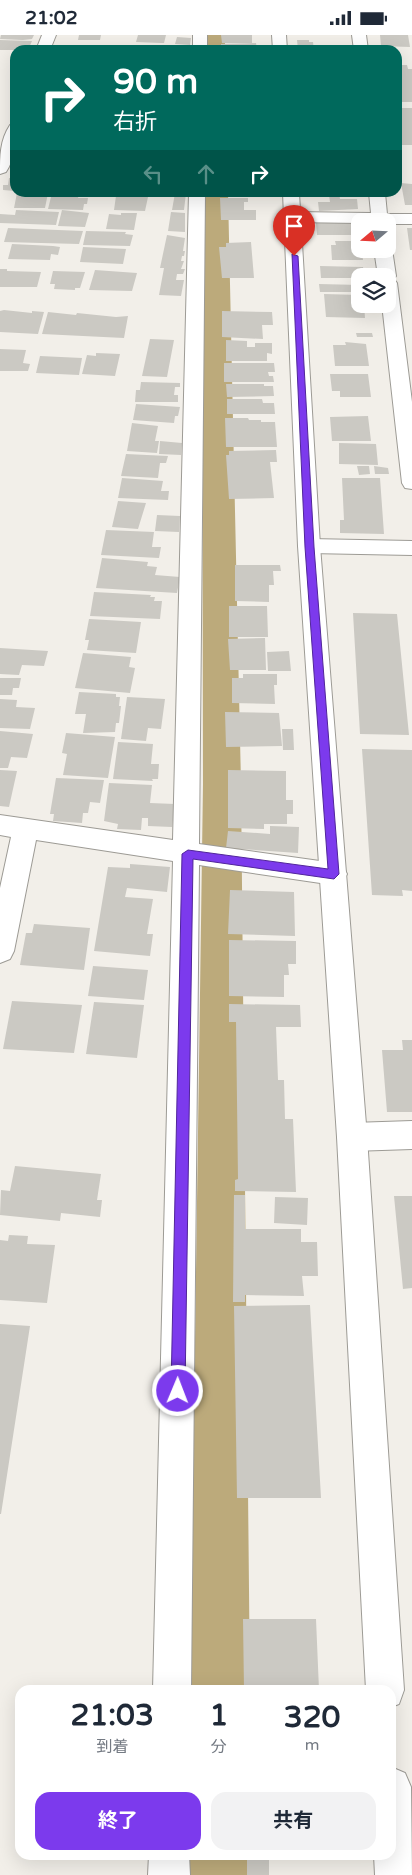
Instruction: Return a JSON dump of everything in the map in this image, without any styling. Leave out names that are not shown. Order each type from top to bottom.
[{"type":"street","points":[[0,168],[10,141]]},
{"type":"street","points":[[172,1685],[188,854],[197,197]]},
{"type":"street","points":[[377,197],[379,213]]},
{"type":"street","points":[[351,215],[292,205],[309,547],[352,1137],[385,1685]]},
{"type":"street","points":[[396,220],[412,219]]},
{"type":"street","points":[[392,313],[412,483]]},
{"type":"street","points":[[309,547],[412,548]]},
{"type":"street","points":[[0,825],[334,874]]},
{"type":"street","points":[[0,951],[26,828]]},
{"type":"street","points":[[352,1137],[412,1135]]},
{"type":"street","points":[[169,1875],[170,1860]]},
{"type":"street","points":[[395,1860],[396,1875]]},
{"type":"building","points":[[1,35],[34,35],[32,39],[23,40],[0,39]]},
{"type":"building","points":[[79,35],[101,35],[100,40],[78,40]]},
{"type":"building","points":[[138,35],[166,35],[164,43],[161,43],[136,42]]},
{"type":"building","points":[[221,35],[252,35],[252,43],[222,43]]},
{"type":"building","points":[[380,35],[408,35],[410,47],[402,47],[402,45],[381,45]]},
{"type":"building","points":[[177,37],[191,38],[190,45],[175,44]]},
{"type":"building","points":[[0,40],[32,41],[30,45],[10,45],[10,50],[0,50]]},
{"type":"building","points":[[297,40],[309,40],[309,42],[313,42],[313,45],[298,45]]},
{"type":"building","points":[[256,43],[256,45],[221,45]]},
{"type":"building","points":[[402,65],[407,65],[408,69],[412,69],[412,102],[402,102]]},
{"type":"building","points":[[402,108],[412,108],[412,145],[402,145]]},
{"type":"building","points":[[10,178],[10,191],[3,190],[3,185],[8,185]]},
{"type":"building","points":[[402,183],[412,184],[412,205],[405,205]]},
{"type":"building","points":[[16,197],[47,197],[45,208],[14,208]]},
{"type":"building","points":[[51,197],[88,198],[83,210],[48,209]]},
{"type":"building","points":[[116,197],[148,197],[145,211],[114,210]]},
{"type":"building","points":[[174,197],[186,197],[184,210],[172,210]]},
{"type":"building","points":[[329,197],[357,199],[358,209],[319,211],[318,202],[330,202]]},
{"type":"building","points":[[220,198],[248,198],[248,202],[244,202],[244,210],[256,210],[256,220],[221,220]]},
{"type":"building","points":[[16,210],[59,212],[56,225],[0,223],[0,214],[15,215]]},
{"type":"building","points":[[62,210],[89,213],[85,227],[58,226]]},
{"type":"building","points":[[171,212],[185,213],[185,232],[168,231]]},
{"type":"building","points":[[121,213],[137,213],[134,230],[106,229],[109,214],[121,215]]},
{"type":"building","points":[[316,223],[351,223],[351,235],[317,235]]},
{"type":"building","points":[[8,228],[83,231],[79,244],[4,242]]},
{"type":"building","points":[[407,228],[412,228],[412,250],[410,250]]},
{"type":"building","points":[[86,231],[126,232],[125,234],[133,235],[130,246],[83,245]]},
{"type":"building","points":[[167,235],[185,238],[183,251],[185,251],[181,261],[184,261],[181,269],[185,269],[183,274],[177,274],[176,280],[184,280],[181,296],[159,295],[164,268],[160,268]]},
{"type":"building","points":[[335,241],[351,241],[351,258],[363,258],[363,260],[332,260],[331,245],[336,245]]},
{"type":"building","points":[[251,242],[254,278],[222,278],[219,247],[226,247],[226,243]]},
{"type":"building","points":[[12,244],[60,247],[58,255],[51,254],[50,260],[8,259]]},
{"type":"building","points":[[83,247],[126,249],[123,264],[80,262]]},
{"type":"building","points":[[320,266],[363,267],[351,268],[351,278],[321,278]]},
{"type":"building","points":[[0,269],[41,272],[37,287],[0,287]]},
{"type":"building","points":[[95,270],[137,273],[132,291],[89,290]]},
{"type":"building","points":[[53,271],[85,272],[80,288],[75,288],[75,290],[54,289],[55,284],[50,284]]},
{"type":"building","points":[[319,284],[351,285],[351,292],[320,292]]},
{"type":"building","points":[[324,294],[351,295],[351,313],[365,313],[365,318],[326,317]]},
{"type":"building","points":[[0,311],[32,313],[32,311],[44,312],[38,334],[0,332]]},
{"type":"building","points":[[222,311],[272,312],[273,325],[262,325],[263,339],[222,337]]},
{"type":"building","points":[[48,312],[116,317],[128,316],[124,338],[42,334]]},
{"type":"building","points":[[356,333],[372,333],[373,337],[357,337]]},
{"type":"building","points":[[150,339],[174,340],[167,377],[142,376]]},
{"type":"building","points":[[226,340],[247,341],[247,347],[255,347],[255,343],[272,343],[272,354],[267,353],[267,361],[226,361]]},
{"type":"building","points":[[345,342],[366,344],[369,366],[335,366],[333,345],[346,345]]},
{"type":"building","points":[[0,349],[26,350],[23,363],[30,364],[28,371],[0,371]]},
{"type":"building","points":[[96,353],[120,354],[115,376],[82,374],[87,355],[96,356]]},
{"type":"building","points":[[40,356],[82,358],[79,375],[36,373]]},
{"type":"building","points":[[224,363],[274,363],[275,372],[268,372],[269,376],[273,376],[274,382],[224,382]]},
{"type":"building","points":[[330,374],[368,374],[371,397],[340,397],[340,391],[332,391]]},
{"type":"building","points":[[141,382],[180,383],[180,387],[175,387],[174,395],[178,395],[178,402],[135,402],[136,390],[140,390]]},
{"type":"building","points":[[226,384],[264,384],[264,386],[273,386],[274,396],[227,397]]},
{"type":"building","points":[[227,399],[262,399],[263,403],[274,403],[275,414],[227,414]]},
{"type":"building","points":[[136,404],[180,407],[178,416],[175,416],[174,423],[133,420]]},
{"type":"building","points":[[368,416],[371,441],[332,441],[330,417]]},
{"type":"building","points":[[225,418],[248,418],[249,420],[261,420],[261,422],[275,422],[277,447],[226,447]]},
{"type":"building","points":[[132,423],[158,426],[155,441],[159,441],[157,453],[127,451]]},
{"type":"building","points":[[160,441],[182,443],[181,455],[159,454]]},
{"type":"building","points":[[339,443],[376,444],[378,465],[339,464]]},
{"type":"building","points":[[276,450],[277,462],[270,462],[274,498],[229,499],[226,455],[229,455],[229,451]]},
{"type":"building","points":[[126,454],[168,456],[166,463],[160,463],[158,478],[121,476]]},
{"type":"building","points":[[357,466],[369,466],[370,474],[359,475]]},
{"type":"building","points":[[374,466],[388,468],[389,474],[375,474]]},
{"type":"building","points":[[122,478],[163,481],[161,491],[169,491],[168,500],[118,498]]},
{"type":"building","points":[[342,478],[380,478],[384,534],[340,533],[340,520],[344,520]]},
{"type":"building","points":[[118,501],[146,503],[138,529],[112,527]]},
{"type":"building","points":[[157,515],[180,516],[179,532],[155,531]]},
{"type":"building","points":[[106,530],[154,532],[152,547],[161,547],[159,558],[101,555]]},
{"type":"building","points":[[102,558],[148,562],[147,566],[157,567],[155,575],[180,577],[177,593],[96,588]]},
{"type":"building","points":[[235,565],[280,565],[281,571],[273,571],[274,585],[269,585],[269,602],[235,601]]},
{"type":"building","points":[[94,592],[151,595],[150,597],[155,597],[154,601],[162,601],[160,619],[90,616]]},
{"type":"building","points":[[229,606],[267,606],[268,637],[229,637]]},
{"type":"building","points":[[353,613],[397,614],[409,735],[360,734]]},
{"type":"building","points":[[89,619],[141,622],[136,653],[87,650],[89,640],[85,640]]},
{"type":"building","points":[[265,638],[266,670],[230,670],[228,639]]},
{"type":"building","points":[[0,648],[48,651],[44,666],[22,665],[19,675],[0,674]]},
{"type":"building","points":[[289,651],[291,671],[268,671],[267,652]]},
{"type":"building","points":[[83,653],[131,657],[129,667],[135,668],[130,693],[75,688]]},
{"type":"building","points":[[243,674],[277,674],[277,685],[274,685],[275,704],[232,703],[232,678],[243,678]]},
{"type":"building","points":[[0,678],[21,678],[19,688],[13,688],[12,695],[0,695]]},
{"type":"building","points":[[79,692],[116,694],[116,697],[120,697],[119,723],[116,723],[115,732],[83,733],[86,714],[75,714]]},
{"type":"building","points":[[127,697],[165,699],[161,729],[148,728],[146,741],[121,739]]},
{"type":"building","points":[[0,699],[17,700],[16,707],[35,708],[30,729],[0,728]]},
{"type":"building","points":[[225,712],[279,713],[282,746],[226,747]]},
{"type":"building","points":[[282,729],[293,729],[294,750],[283,750]]},
{"type":"building","points":[[0,731],[33,734],[27,758],[11,757],[8,768],[0,768]]},
{"type":"building","points":[[66,733],[115,737],[108,778],[63,775],[67,754],[62,753]]},
{"type":"building","points":[[118,742],[153,744],[151,764],[159,764],[158,779],[152,779],[153,781],[113,779]]},
{"type":"building","points":[[362,749],[412,750],[412,891],[402,890],[403,896],[372,895]]},
{"type":"building","points":[[0,770],[17,771],[9,807],[0,806]]},
{"type":"building","points":[[228,770],[286,771],[286,800],[293,800],[293,814],[287,814],[287,824],[264,824],[264,829],[228,828]]},
{"type":"building","points":[[56,778],[104,780],[100,803],[90,802],[88,813],[83,813],[82,823],[53,821],[54,814],[50,814]]},
{"type":"building","points":[[109,783],[152,785],[150,803],[175,804],[172,827],[148,826],[148,818],[142,818],[141,830],[117,829],[118,824],[104,821]]},
{"type":"building","points":[[270,826],[299,827],[298,853],[226,848],[228,831],[270,834]]},
{"type":"building","points":[[130,864],[170,867],[167,892],[127,888],[125,897],[153,899],[147,934],[153,934],[150,956],[94,951],[108,867],[130,868]]},
{"type":"building","points":[[230,890],[294,892],[295,936],[228,934]]},
{"type":"building","points":[[34,924],[90,928],[84,970],[20,965],[26,933],[32,933]]},
{"type":"building","points":[[229,940],[296,941],[296,964],[288,964],[289,975],[284,975],[284,997],[229,996]]},
{"type":"building","points":[[93,966],[148,970],[144,1000],[88,996]]},
{"type":"building","points":[[12,1001],[82,1005],[74,1053],[3,1049]]},
{"type":"building","points":[[94,1002],[144,1005],[137,1058],[86,1054]]},
{"type":"building","points":[[229,1004],[300,1005],[301,1027],[276,1027],[278,1080],[284,1080],[285,1119],[293,1119],[296,1192],[235,1191],[235,1180],[238,1179],[236,1022],[229,1022]]},
{"type":"building","points":[[402,1040],[412,1040],[412,1112],[387,1112],[382,1050],[403,1050]]},
{"type":"building","points":[[15,1166],[101,1174],[97,1200],[102,1200],[100,1217],[61,1213],[60,1221],[0,1215],[1,1190],[10,1191]]},
{"type":"building","points":[[234,1195],[245,1195],[245,1229],[301,1229],[301,1242],[317,1242],[318,1276],[302,1276],[304,1296],[245,1295],[245,1302],[233,1302]]},
{"type":"building","points":[[394,1196],[412,1196],[412,1288],[403,1289]]},
{"type":"building","points":[[275,1197],[308,1198],[307,1225],[274,1223]]},
{"type":"building","points":[[9,1235],[28,1236],[27,1244],[55,1245],[47,1303],[0,1300],[0,1240],[8,1241]]},
{"type":"building","points":[[310,1305],[321,1498],[237,1498],[234,1306]]},
{"type":"building","points":[[0,1324],[30,1326],[1,1514],[0,1514]]},
{"type":"building","points":[[243,1619],[316,1619],[319,1685],[244,1685]]},
{"type":"building","points":[[247,1860],[269,1860],[269,1875],[247,1875]]},
{"type":"waterway","points":[[214,35],[214,45]]},
{"type":"waterway","points":[[215,197],[222,784],[220,1685]]},
{"type":"waterway","points":[[220,1860],[220,1875]]},
{"type":"route","points":[[178,1391],[188,854],[334,874],[309,547],[294,256]]}]
